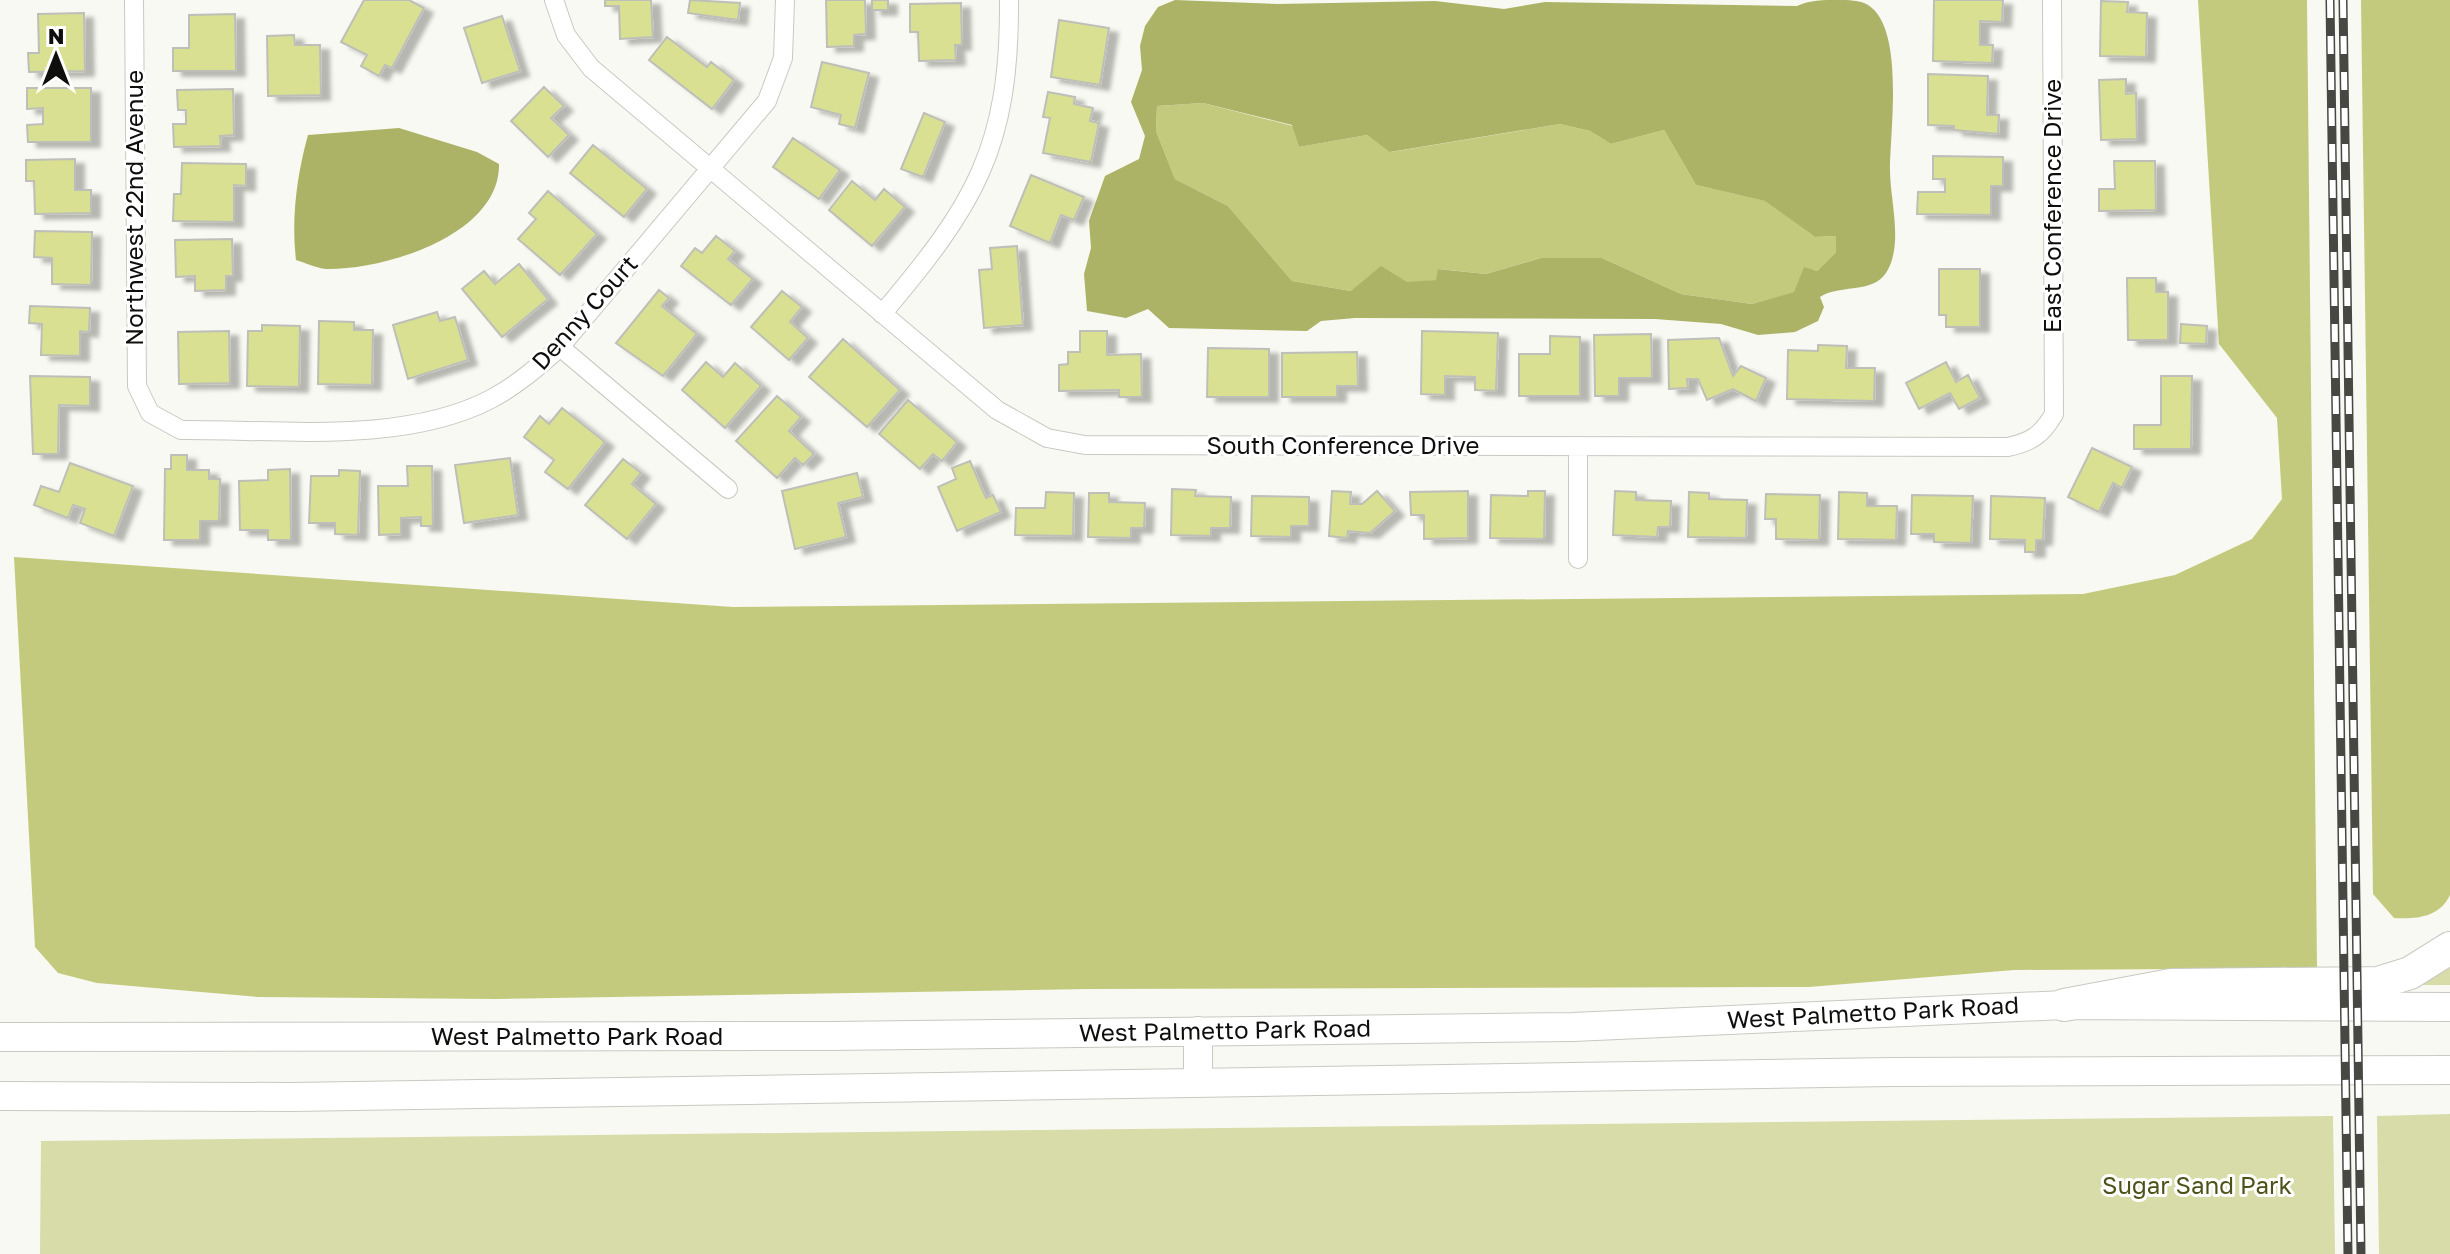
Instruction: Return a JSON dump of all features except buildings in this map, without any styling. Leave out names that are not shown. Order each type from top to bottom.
[{"type":"highway","points":[[2064,1005],[2171,985],[2378,983],[2410,973],[2450,948]]},
{"type":"main road","name":"West Palmetto Park Road","points":[[0,1037],[581,1037],[1573,1027],[2064,1005],[2450,1007]]},
{"type":"main road","points":[[1198,1031],[1198,1083]]},
{"type":"main road","points":[[0,1096],[292,1097],[1893,1072],[2450,1070]]},
{"type":"street","name":"Northwest 22nd Avenue","points":[[134,0],[137,386],[150,413]]},
{"type":"street","name":"South Conference Drive","points":[[554,0],[566,35],[591,68],[1012,422],[1066,443],[2008,447],[2028,443],[2044,431],[2054,411]]},
{"type":"street","name":"Denny Court","points":[[150,413],[181,430],[407,427],[450,416],[490,399],[528,376],[560,347],[767,101],[783,58],[785,0]]},
{"type":"street","points":[[882,314],[946,237],[984,168],[1001,111],[1007,72],[1009,0]]},
{"type":"street","name":"East Conference Drive","points":[[2052,0],[2054,411]]},
{"type":"street","points":[[560,347],[728,489]]},
{"type":"street","points":[[1578,446],[1578,559]]},
{"type":"green space","points":[[2450,968],[2450,985],[2417,985]]},
{"type":"green space","points":[[2450,1114],[2450,1254],[2379,1254],[2377,1116]]},
{"type":"green space","name":"Sugar Sand Park","points":[[2333,1116],[2335,1254],[40,1254],[41,1141]]},
{"type":"shaded area","points":[[1175,0],[1278,4],[1435,1],[1504,9],[1545,2],[1797,6],[1822,0],[1861,2],[1880,17],[1891,57],[1893,107],[1890,170],[1895,236],[1891,262],[1886,273],[1873,284],[1820,297],[1824,307],[1818,321],[1795,332],[1758,335],[1721,324],[1655,319],[1355,318],[1321,321],[1307,331],[1169,328],[1148,309],[1126,318],[1087,311],[1084,274],[1091,248],[1089,221],[1105,176],[1139,159],[1145,136],[1131,102],[1142,70],[1140,46],[1145,26],[1158,7]],"holes":[[[1203,103],[1292,125],[1299,147],[1367,135],[1390,152],[1560,124],[1590,131],[1611,144],[1664,130],[1696,185],[1765,201],[1815,237],[1836,236],[1836,252],[1817,271],[1804,267],[1794,292],[1752,304],[1681,294],[1602,258],[1541,258],[1486,274],[1438,269],[1436,280],[1407,282],[1381,266],[1351,291],[1292,281],[1228,206],[1175,179],[1156,131],[1157,106]]]},
{"type":"shaded area","points":[[2198,0],[2307,0],[2317,968],[2014,970],[1809,987],[1088,989],[496,999],[258,997],[97,983],[58,973],[35,947],[14,557],[733,607],[2083,594],[2175,575],[2252,539],[2282,499],[2277,418],[2219,344]]},
{"type":"shaded area","points":[[2361,0],[2450,0],[2450,895],[2433,913],[2410,918],[2394,918],[2373,894]]},
{"type":"shaded area","points":[[1203,103],[1293,126],[1299,147],[1367,135],[1391,152],[1560,124],[1590,131],[1611,144],[1664,130],[1696,185],[1766,201],[1815,237],[1836,236],[1836,252],[1817,271],[1804,268],[1795,292],[1752,304],[1681,294],[1602,258],[1541,258],[1486,274],[1439,269],[1437,280],[1351,291],[1292,281],[1228,206],[1175,179],[1156,131],[1157,106]]},
{"type":"shaded area","points":[[399,128],[477,152],[499,164],[494,189],[481,210],[460,229],[435,244],[378,263],[326,269],[296,260],[296,197],[308,135]]},
{"type":"railway","points":[[2330,0],[2348,1254]]},
{"type":"railway","points":[[2343,0],[2361,1254]]}]
